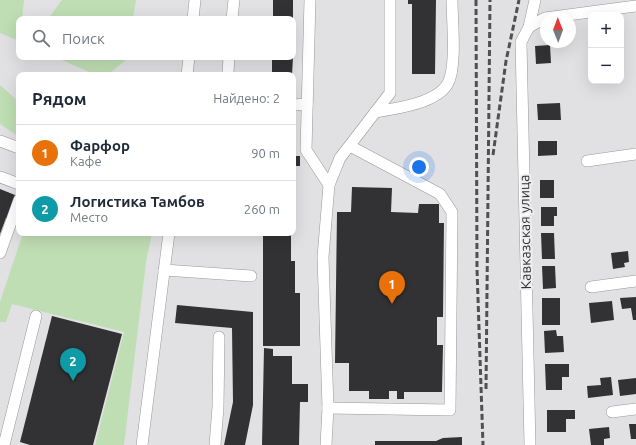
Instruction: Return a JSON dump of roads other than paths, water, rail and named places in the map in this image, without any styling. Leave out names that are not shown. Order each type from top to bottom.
[{"type":"street","points":[[193,16],[195,0]]},
{"type":"street","points":[[232,16],[234,0]]},
{"type":"street","points":[[310,0],[306,150],[329,185]]},
{"type":"street","points":[[326,445],[328,408],[323,257],[329,185],[340,158],[390,93],[390,0]]},
{"type":"street","points":[[375,112],[404,107],[425,100],[439,93],[448,83],[452,67],[452,0]]},
{"type":"street","name":"Кавказская улица","points":[[530,445],[521,48],[523,37],[532,25],[535,0]]},
{"type":"street","points":[[532,25],[545,18],[636,6]]},
{"type":"street","points":[[187,72],[189,60]]},
{"type":"street","points":[[228,72],[229,60]]},
{"type":"street","points":[[296,105],[307,104]]},
{"type":"street","points":[[0,141],[16,147]]},
{"type":"street","points":[[328,408],[450,410],[452,212],[440,194],[350,146]]},
{"type":"street","points":[[587,161],[636,154]]},
{"type":"street","points":[[0,177],[16,183]]},
{"type":"street","points":[[0,253],[16,208]]},
{"type":"street","points":[[142,445],[169,236]]},
{"type":"street","points":[[164,270],[251,276]]},
{"type":"street","points":[[591,287],[636,281]]},
{"type":"street","points":[[4,445],[36,316]]},
{"type":"street","points":[[215,445],[218,407],[219,337]]},
{"type":"street","points":[[612,412],[636,409]]},
{"type":"railway","points":[[476,0],[477,269],[483,445]]},
{"type":"railway","points":[[486,389],[490,0]]},
{"type":"railway","points":[[493,155],[506,61],[519,0]]},
{"type":"place","name":"Фарфор","points":[[392,304]]},
{"type":"place","name":"Логистика Тамбов","points":[[73,381]]}]
